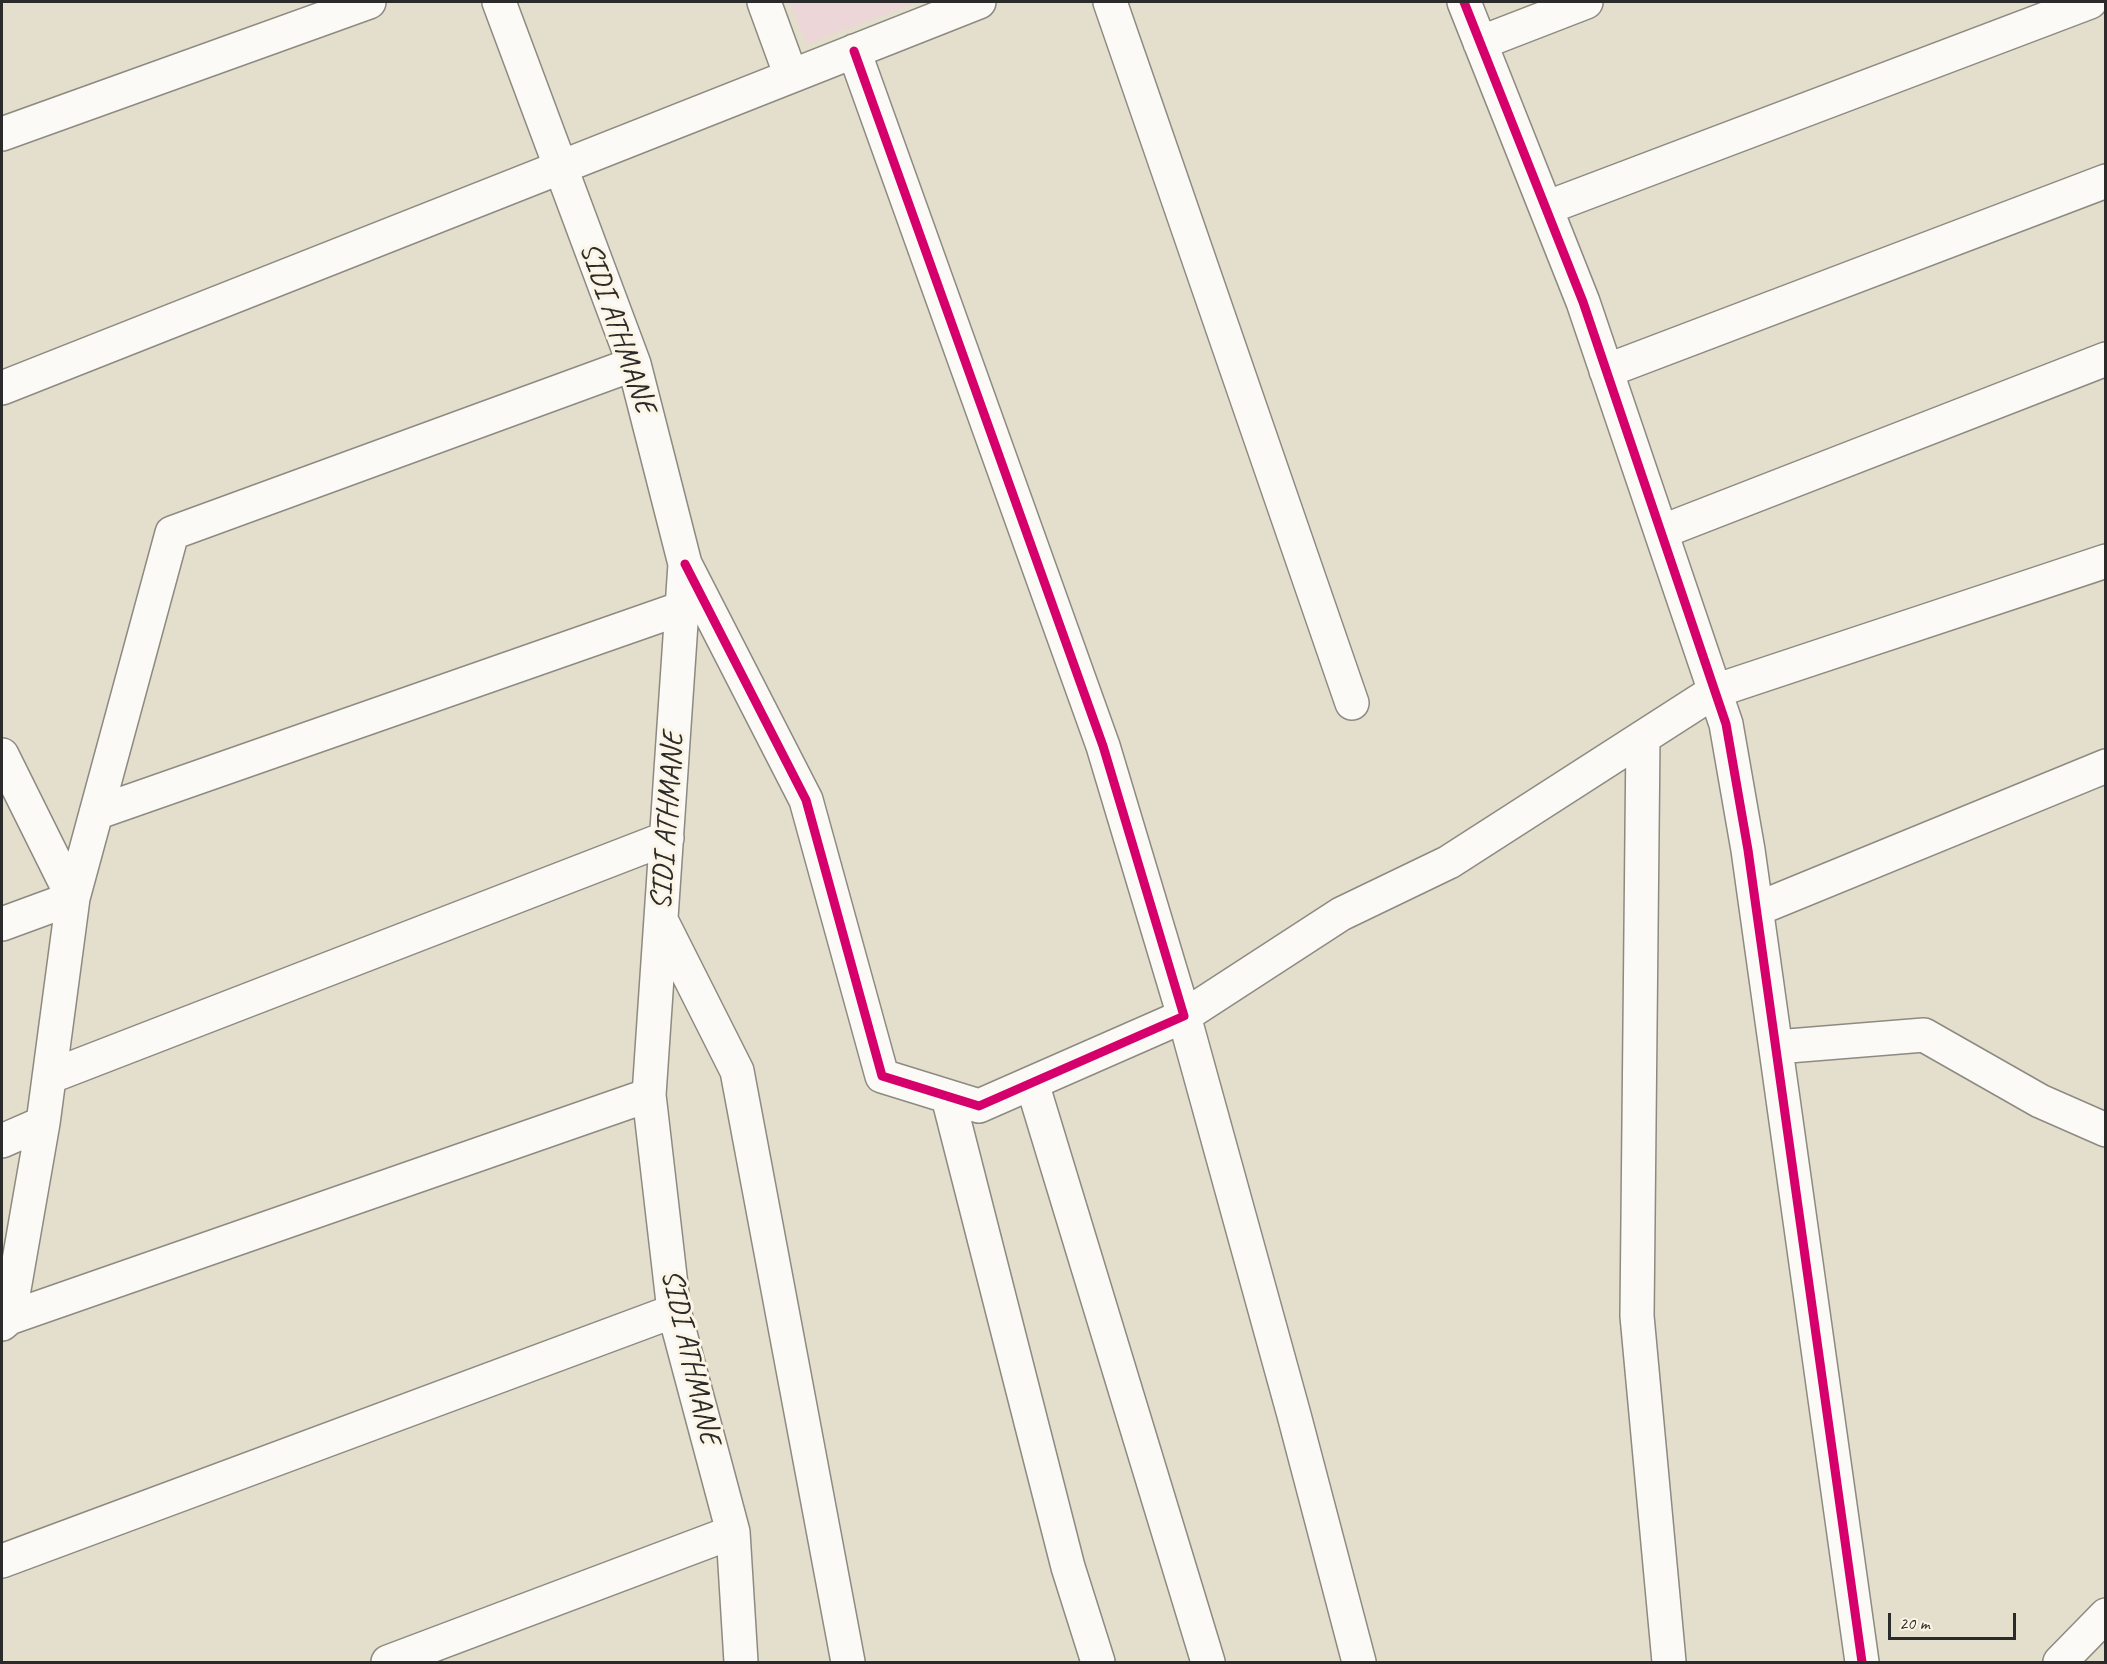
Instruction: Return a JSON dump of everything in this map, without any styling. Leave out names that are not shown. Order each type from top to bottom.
[{"type":"street","points":[[2,135],[369,2]]},
{"type":"street","name":"SIDI ATHMANE","points":[[499,2],[634,364],[685,564],[649,1095],[674,1311],[733,1532],[741,1662]]},
{"type":"street","points":[[764,2],[791,76]]},
{"type":"street","points":[[2,388],[979,2]]},
{"type":"street","points":[[1110,2],[1352,703]]},
{"type":"street","points":[[1464,2],[1583,302],[1726,724],[1757,909],[1862,1662]]},
{"type":"street","points":[[1480,43],[1586,2]]},
{"type":"street","points":[[1546,208],[2090,2]]},
{"type":"street","points":[[855,51],[1102,746],[1184,1016],[1294,1415],[1359,1662]]},
{"type":"street","points":[[1606,371],[2106,181]]},
{"type":"street","points":[[1661,532],[2106,359]]},
{"type":"street","points":[[5,1321],[43,1123],[73,898],[172,533],[634,364]]},
{"type":"street","points":[[685,564],[806,800],[882,1076],[979,1106],[1184,1016],[1341,914],[1449,862],[1715,691],[2106,561]]},
{"type":"street","points":[[96,813],[682,608]]},
{"type":"street","points":[[1643,737],[1637,1316],[1669,1662]]},
{"type":"street","points":[[2,755],[73,898]]},
{"type":"street","points":[[1757,909],[2106,766]]},
{"type":"street","points":[[49,1077],[667,838]]},
{"type":"street","points":[[2,924],[73,898]]},
{"type":"street","points":[[661,921],[737,1071],[848,1662]]},
{"type":"street","points":[[1776,1047],[1924,1035],[2040,1101],[2106,1131]]},
{"type":"street","points":[[1032,1083],[1208,1662]]},
{"type":"street","points":[[5,1321],[649,1095]]},
{"type":"street","points":[[948,1097],[1068,1567],[1098,1662]]},
{"type":"street","points":[[2,1141],[43,1123]]},
{"type":"street","points":[[2,1561],[674,1311]]},
{"type":"street","points":[[388,1662],[733,1532]]},
{"type":"street","points":[[2060,1662],[2106,1615]]},
{"type":"shaded area","points":[[790,2],[918,2],[806,44]]},
{"type":"cycle path","points":[[1464,2],[1583,302],[1726,724],[1748,850],[1862,1662]]},
{"type":"cycle path","points":[[685,564],[806,800],[882,1076],[979,1106],[1184,1016],[1103,746],[854,51]]}]
